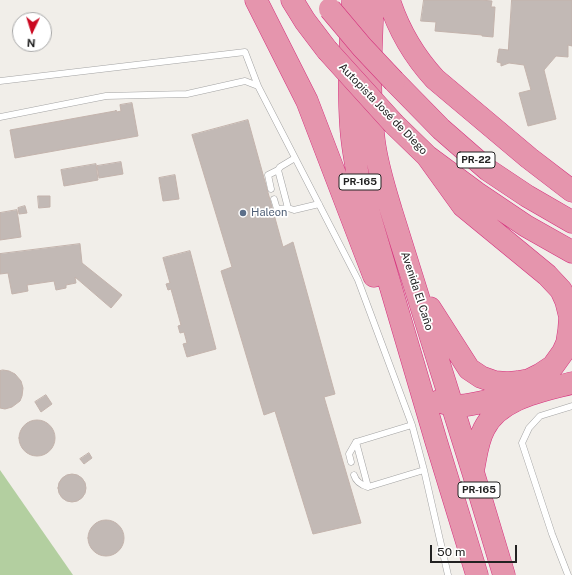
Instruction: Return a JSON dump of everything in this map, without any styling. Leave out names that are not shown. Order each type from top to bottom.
[{"type":"highway","points":[[256,0],[307,102],[396,338],[411,358],[436,398],[439,401],[452,406],[468,405],[497,399],[525,396],[572,383]]},
{"type":"highway","name":"Autopista José de Diego","points":[[292,0],[305,21],[327,50],[394,124],[427,156],[477,193],[526,226],[572,252]]},
{"type":"highway","name":"Avenida El Caño","points":[[353,0],[349,81],[351,128],[358,176],[411,358],[477,575]]},
{"type":"highway","name":"Avenida El Caño","points":[[373,0],[371,102],[375,143],[384,186],[504,575]]},
{"type":"highway","points":[[389,0],[398,25],[408,45],[432,75],[529,158],[572,191]]},
{"type":"highway","name":"PR-22","points":[[327,4],[362,47],[441,129],[488,170],[527,196],[572,222]]},
{"type":"highway","points":[[413,280],[469,369],[481,377],[495,382],[508,383],[529,380],[553,366],[563,352],[567,343],[570,317],[566,301],[561,290],[547,275],[462,206],[427,156]]},
{"type":"highway","points":[[473,472],[480,437],[487,424],[499,410],[525,396]]},
{"type":"lane","points":[[0,81],[245,52],[258,86],[358,280],[412,425],[448,575]]},
{"type":"lane","points":[[0,117],[106,96],[187,94],[245,81],[258,86]]},
{"type":"lane","points":[[271,189],[268,175],[295,158]]},
{"type":"lane","points":[[278,170],[288,208]]},
{"type":"lane","points":[[274,199],[277,209],[288,208],[294,210],[319,204]]},
{"type":"lane","points":[[568,575],[552,534],[522,443],[529,428],[540,416],[572,406]]},
{"type":"lane","points":[[351,462],[349,454],[356,442],[412,425]]},
{"type":"lane","points":[[356,442],[368,487]]},
{"type":"lane","points":[[354,475],[355,479],[368,487],[424,470]]},
{"type":"green space","points":[[0,470],[73,575],[0,575]]},
{"type":"building","points":[[424,0],[492,1],[491,7],[495,7],[493,37],[435,31],[436,22],[421,21]]},
{"type":"building","points":[[512,0],[572,0],[572,46],[568,45],[568,57],[556,56],[544,70],[556,119],[528,126],[519,93],[531,90],[524,65],[509,63],[501,66],[501,63],[497,62],[499,49],[508,50]]},
{"type":"building","points":[[132,103],[138,136],[15,158],[10,130],[116,110],[117,112],[121,111],[120,105]]},
{"type":"building","points":[[248,120],[283,247],[293,242],[335,394],[324,397],[361,523],[313,534],[275,411],[264,415],[221,271],[232,267],[192,135]]},
{"type":"building","points":[[121,162],[123,174],[99,178],[97,166]]},
{"type":"building","points":[[96,164],[98,180],[64,186],[61,170]]},
{"type":"building","points":[[175,175],[179,199],[163,201],[159,178]]},
{"type":"building","points":[[38,196],[50,196],[50,207],[39,208]]},
{"type":"building","points":[[25,206],[27,213],[19,214],[18,208]]},
{"type":"building","points":[[17,210],[21,237],[0,240],[0,213]]},
{"type":"building","points":[[80,244],[82,263],[122,295],[111,308],[75,277],[76,283],[66,285],[66,288],[56,290],[54,281],[27,285],[28,291],[12,294],[8,273],[0,274],[0,254]]},
{"type":"building","points":[[190,251],[216,349],[187,357],[183,344],[187,343],[184,332],[180,333],[178,326],[181,325],[171,289],[168,290],[166,284],[170,283],[163,258]]},
{"type":"building","points":[[3,370],[15,374],[21,381],[23,388],[20,401],[12,407],[5,409],[0,408],[0,371]]},
{"type":"building","points":[[46,395],[52,404],[41,412],[35,402]]},
{"type":"building","points":[[40,420],[50,425],[54,431],[54,445],[50,451],[44,455],[34,456],[24,451],[20,445],[19,435],[24,425],[30,421]]},
{"type":"building","points":[[89,453],[92,458],[84,464],[80,459]]},
{"type":"building","points":[[72,474],[82,478],[86,488],[82,498],[72,502],[62,498],[58,488],[62,478]]},
{"type":"building","points":[[103,520],[109,520],[119,525],[124,538],[119,551],[109,556],[103,556],[93,551],[88,541],[88,535],[93,525]]},
{"type":"place","name":"Haleon","points":[[243,213]]}]
